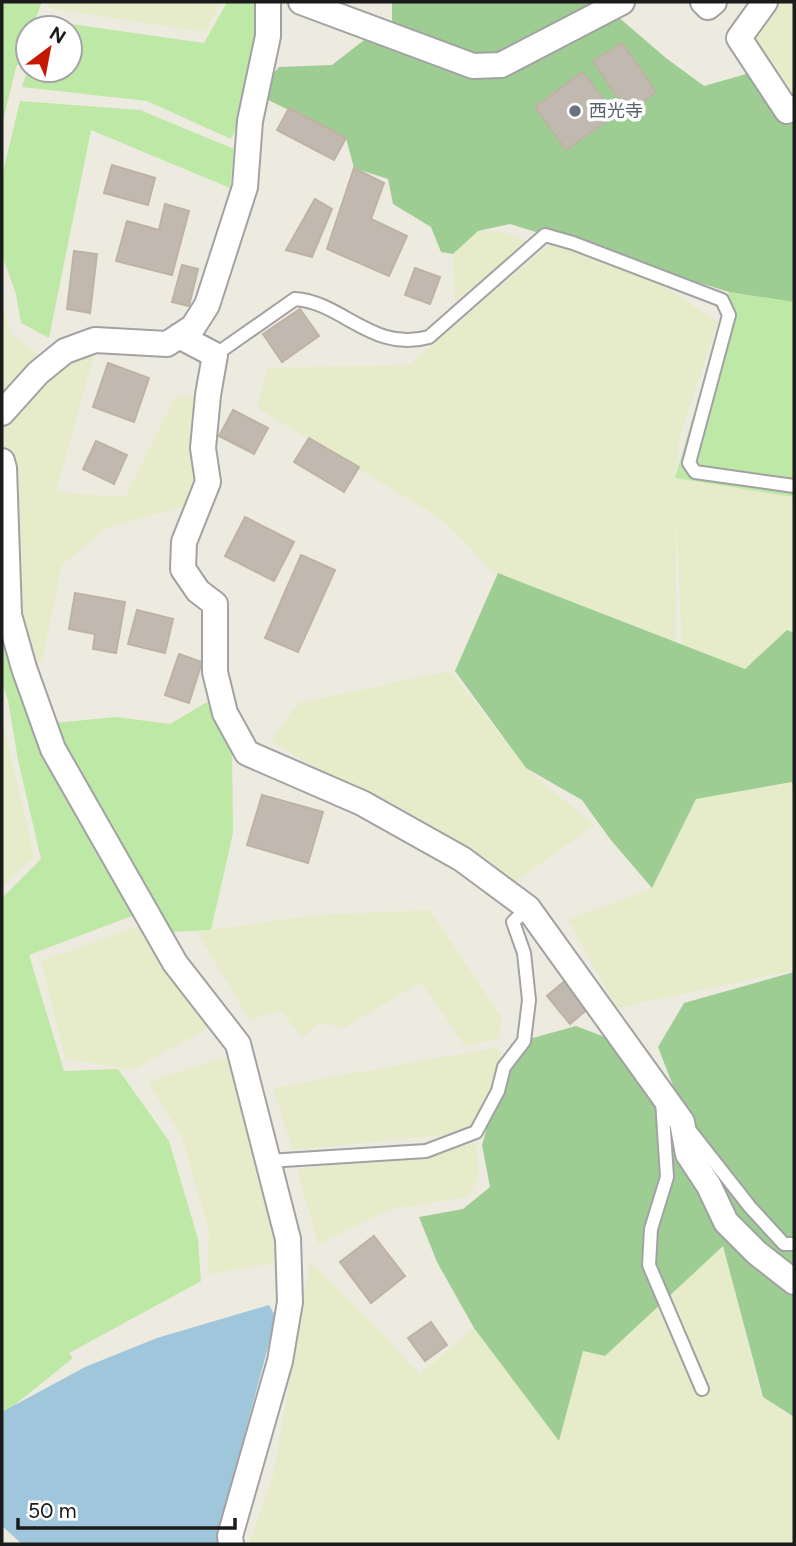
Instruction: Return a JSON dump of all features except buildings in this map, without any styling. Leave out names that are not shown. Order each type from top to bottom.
[{"type":"street","points":[[2,413],[38,373],[65,351],[95,340],[167,344],[193,327],[207,305],[245,187],[250,121],[268,36],[268,2]]},
{"type":"street","points":[[301,2],[473,66],[501,65],[622,2]]},
{"type":"street","points":[[703,2],[708,7],[714,2]]},
{"type":"street","points":[[765,2],[739,38],[786,111],[794,108]]},
{"type":"street","points":[[178,336],[215,355],[203,448],[208,482],[184,542],[183,569],[198,591],[215,604],[215,672],[225,713],[247,753],[362,803],[462,859],[528,908],[682,1122],[688,1154],[709,1186],[726,1222],[757,1253],[794,1282]]},
{"type":"street","points":[[2,461],[9,615],[24,668],[53,749],[175,963],[239,1044],[288,1239],[290,1302],[280,1361],[230,1535],[231,1544]]},
{"type":"lane","points":[[215,355],[295,299],[310,300],[366,331],[411,342],[429,337],[544,235],[722,300],[729,315],[689,463],[695,472],[794,486]]},
{"type":"lane","points":[[268,1161],[426,1151],[475,1132],[498,1091],[503,1067],[524,1041],[529,1000],[524,953],[513,922],[528,908]]},
{"type":"lane","points":[[662,1093],[667,1177],[652,1229],[649,1265],[702,1389]]},
{"type":"lane","points":[[682,1122],[750,1207],[784,1244],[794,1244]]},
{"type":"green space","points":[[2,2],[42,2],[37,14],[14,14],[14,75],[2,125]]},
{"type":"green space","points":[[51,2],[221,2],[205,32],[48,8]]},
{"type":"green space","points":[[227,2],[265,2],[241,121],[231,139],[147,101],[22,87],[23,84],[84,84],[84,26],[204,43]]},
{"type":"green space","points":[[392,2],[620,2],[609,9],[666,58],[704,86],[760,70],[794,108],[794,302],[729,292],[510,224],[478,231],[453,254],[441,252],[431,227],[393,204],[388,179],[354,168],[346,138],[256,94],[279,67],[332,65],[377,30],[392,27]]},
{"type":"green space","points":[[765,2],[794,2],[794,100],[743,33]]},
{"type":"green space","points":[[20,101],[140,110],[234,149],[230,188],[91,130],[49,338],[21,323],[16,294],[2,255],[2,176]]},
{"type":"green space","points":[[478,231],[504,232],[529,243],[455,302],[453,254]]},
{"type":"green space","points":[[552,242],[662,285],[718,322],[680,435],[675,478],[794,497],[794,633],[787,630],[746,669],[682,647],[676,506],[676,642],[492,571],[443,520],[257,408],[268,368],[409,365]]},
{"type":"green space","points":[[729,292],[794,302],[794,497],[675,478]]},
{"type":"green space","points":[[2,303],[12,335],[50,363],[94,355],[56,492],[125,497],[175,397],[208,395],[200,502],[106,528],[62,565],[43,656],[28,681],[2,593]]},
{"type":"green space","points":[[498,573],[745,669],[787,630],[794,633],[794,792],[792,782],[696,799],[652,888],[610,839],[582,800],[526,768],[455,671]]},
{"type":"green space","points":[[2,597],[19,658],[145,911],[29,955],[64,1071],[118,1069],[169,1141],[198,1239],[201,1281],[69,1353],[73,1358],[2,1415],[2,898],[41,859],[18,760],[8,700],[2,683]]},
{"type":"green space","points":[[450,671],[526,768],[594,825],[512,884],[271,741],[298,703]]},
{"type":"green space","points":[[207,702],[232,753],[233,833],[211,930],[172,932],[103,837],[44,724],[116,717],[170,724]]},
{"type":"green space","points":[[2,718],[34,857],[2,887]]},
{"type":"green space","points":[[793,782],[794,970],[617,1008],[568,920],[652,888],[697,796]]},
{"type":"green space","points":[[430,910],[502,1018],[499,1038],[465,1046],[421,982],[344,1028],[319,1022],[302,1038],[281,1010],[250,1020],[197,932],[317,915]]},
{"type":"green space","points":[[139,926],[162,965],[210,1027],[132,1070],[65,1058],[41,961]]},
{"type":"green space","points":[[794,972],[794,1417],[763,1397],[723,1246],[605,1356],[583,1351],[559,1441],[474,1328],[437,1262],[419,1217],[463,1209],[490,1187],[482,1145],[511,1044],[576,1026],[628,1046],[721,1210],[658,1047],[684,1003]]},
{"type":"green space","points":[[498,1047],[504,1067],[476,1132],[293,1150],[273,1088]]},
{"type":"green space","points":[[230,1056],[260,1128],[280,1262],[208,1274],[209,1231],[182,1137],[148,1082]]},
{"type":"green space","points":[[476,1143],[479,1176],[468,1197],[391,1209],[318,1244],[297,1170]]},
{"type":"green space","points":[[723,1244],[760,1394],[794,1420],[794,1544],[249,1544],[273,1476],[310,1261],[384,1335],[419,1375],[474,1328],[559,1441],[583,1351]]},
{"type":"water","points":[[269,1305],[276,1317],[236,1467],[234,1498],[222,1544],[22,1544],[2,1526],[2,1412],[85,1367],[157,1338]]},
{"type":"place","name":"西光寺","points":[[575,111]]}]
